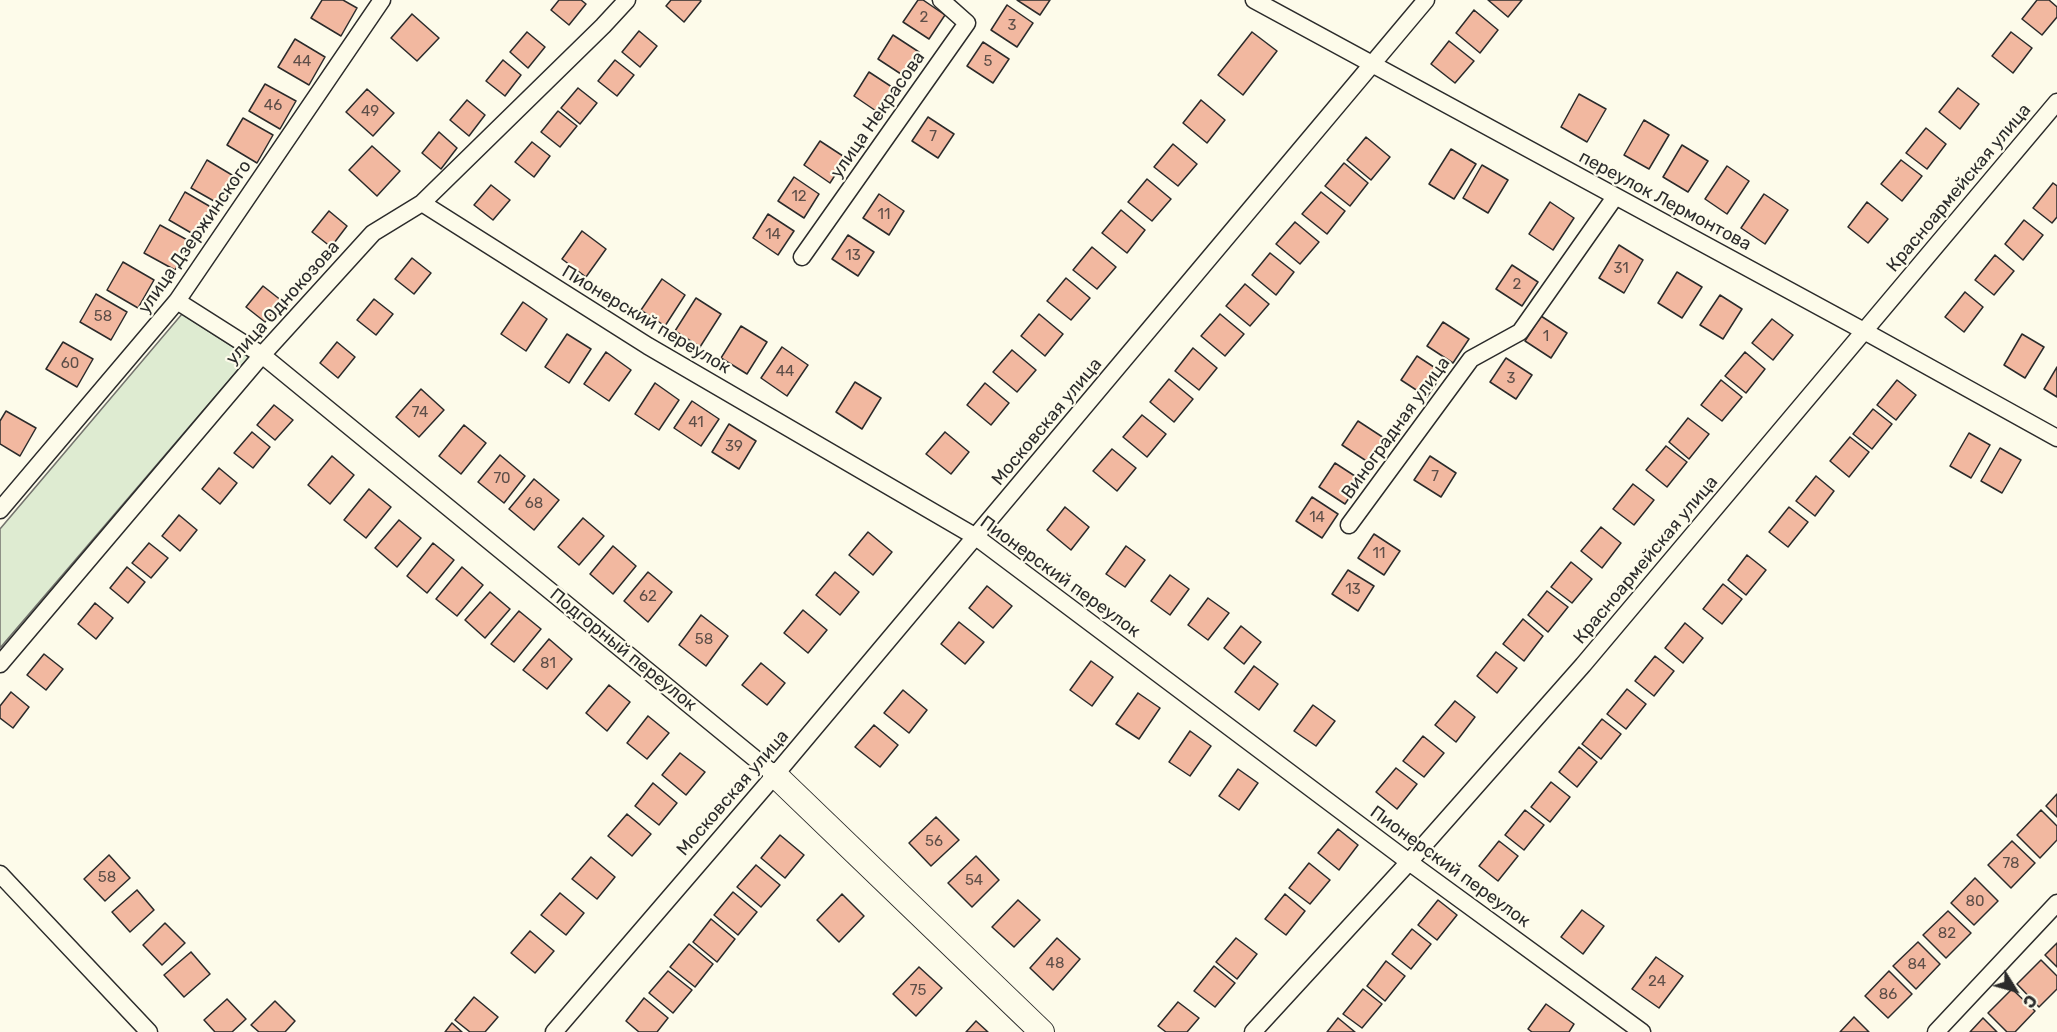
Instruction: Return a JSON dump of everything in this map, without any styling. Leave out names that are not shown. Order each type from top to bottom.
[{"type":"main road","name":"Подгорный переулок","points":[[775,775],[1042,1032]]},
{"type":"street","name":"улица Дзержинского","points":[[0,510],[177,301],[382,0]]},
{"type":"street","name":"улица Однокозова","points":[[0,664],[262,355],[373,233],[422,203],[603,27],[627,0]]},
{"type":"street","name":"улица Некрасова","points":[[802,257],[967,23],[941,0]]},
{"type":"street","name":"переулок Лермонтова","points":[[1254,0],[2057,438]]},
{"type":"street","name":"Московская улица","points":[[554,1032],[775,775],[1426,0]]},
{"type":"street","name":"Красноармейская улица","points":[[1253,1032],[1409,862],[1583,665],[2057,102]]},
{"type":"street","name":"Виноградная улица","points":[[1349,525],[1471,359],[1520,332],[1615,196]]},
{"type":"street","name":"Пионерский переулок","points":[[422,203],[648,346],[976,537],[1409,862],[1642,1032]]},
{"type":"street","name":"Подгорный переулок","points":[[177,301],[262,355],[775,775]]},
{"type":"street","points":[[0,874],[149,1032]]},
{"type":"street","points":[[1936,1032],[2057,903]]},
{"type":"green space","points":[[182,314],[249,357],[0,648],[0,529]]},
{"type":"building","points":[[322,0],[343,0],[357,8],[341,36],[311,18]]},
{"type":"building","points":[[559,0],[581,0],[586,4],[569,25],[551,10]]},
{"type":"building","points":[[671,0],[701,1],[684,22],[666,6]]},
{"type":"building","points":[[918,0],[923,0],[945,15],[929,39],[903,22]]},
{"type":"building","points":[[1017,0],[1050,0],[1040,15]]},
{"type":"building","points":[[1488,0],[1522,0],[1508,17]]},
{"type":"building","points":[[2037,0],[2049,0],[2057,7],[2057,17],[2042,35],[2022,19]]},
{"type":"building","points":[[1007,5],[1033,23],[1017,47],[991,30]]},
{"type":"building","points":[[1474,10],[1498,30],[1480,53],[1456,33]]},
{"type":"building","points":[[412,14],[439,38],[417,61],[391,38]]},
{"type":"building","points":[[639,31],[657,46],[640,67],[622,52]]},
{"type":"building","points":[[527,32],[545,47],[528,68],[510,52]]},
{"type":"building","points":[[1252,32],[1277,51],[1243,95],[1218,75]]},
{"type":"building","points":[[2011,32],[2032,48],[2013,73],[1992,56]]},
{"type":"building","points":[[893,35],[919,52],[904,76],[878,59]]},
{"type":"building","points":[[295,39],[325,57],[309,85],[278,67]]},
{"type":"building","points":[[1449,41],[1474,61],[1455,83],[1431,64]]},
{"type":"building","points":[[983,42],[1009,59],[993,83],[967,66]]},
{"type":"building","points":[[503,60],[521,75],[505,96],[486,81]]},
{"type":"building","points":[[615,60],[634,75],[617,96],[598,81]]},
{"type":"building","points":[[869,72],[895,89],[879,113],[854,96]]},
{"type":"building","points":[[265,84],[296,101],[280,129],[249,111]]},
{"type":"building","points":[[578,88],[597,103],[580,124],[561,108]]},
{"type":"building","points":[[1958,88],[1979,104],[1960,129],[1939,112]]},
{"type":"building","points":[[367,89],[394,113],[373,136],[346,112]]},
{"type":"building","points":[[1579,94],[1606,109],[1587,142],[1561,127]]},
{"type":"building","points":[[467,100],[485,115],[469,136],[450,120]]},
{"type":"building","points":[[1201,100],[1225,120],[1207,143],[1183,123]]},
{"type":"building","points":[[558,111],[577,126],[560,147],[541,132]]},
{"type":"building","points":[[928,117],[954,134],[938,158],[912,141]]},
{"type":"building","points":[[243,118],[273,135],[257,163],[227,145]]},
{"type":"building","points":[[1644,120],[1669,135],[1649,169],[1624,155]]},
{"type":"building","points":[[1926,128],[1946,144],[1927,169],[1906,153]]},
{"type":"building","points":[[439,132],[457,148],[441,169],[422,153]]},
{"type":"building","points":[[1366,137],[1390,157],[1371,180],[1347,160]]},
{"type":"building","points":[[820,141],[846,158],[830,183],[804,165]]},
{"type":"building","points":[[532,142],[550,156],[534,177],[515,162]]},
{"type":"building","points":[[1173,144],[1197,164],[1178,186],[1154,167]]},
{"type":"building","points":[[1682,145],[1708,161],[1688,192],[1663,177]]},
{"type":"building","points":[[372,146],[400,171],[377,196],[349,170]]},
{"type":"building","points":[[1451,149],[1476,164],[1454,199],[1429,184]]},
{"type":"building","points":[[207,160],[237,178],[221,205],[191,188]]},
{"type":"building","points":[[1901,160],[1922,176],[1902,201],[1881,184]]},
{"type":"building","points":[[1344,163],[1368,183],[1350,206],[1325,186]]},
{"type":"building","points":[[1482,165],[1508,180],[1488,213],[1463,198]]},
{"type":"building","points":[[1727,166],[1749,181],[1727,214],[1705,199]]},
{"type":"building","points":[[794,177],[819,194],[804,218],[778,201]]},
{"type":"building","points":[[1147,179],[1171,199],[1152,221],[1128,202]]},
{"type":"building","points":[[2053,183],[2057,186],[2057,217],[2052,223],[2033,208]]},
{"type":"building","points":[[491,185],[510,200],[493,220],[474,205]]},
{"type":"building","points":[[185,192],[216,210],[200,238],[169,220]]},
{"type":"building","points":[[1321,192],[1345,211],[1327,234],[1302,214]]},
{"type":"building","points":[[879,194],[904,211],[889,235],[863,218]]},
{"type":"building","points":[[1764,194],[1788,210],[1765,244],[1741,228]]},
{"type":"building","points":[[1550,202],[1574,218],[1553,250],[1529,234]]},
{"type":"building","points":[[1867,202],[1888,219],[1868,243],[1848,227]]},
{"type":"building","points":[[1121,210],[1145,230],[1127,253],[1102,233]]},
{"type":"building","points":[[329,211],[347,226],[331,247],[312,232]]},
{"type":"building","points":[[768,214],[794,231],[778,255],[753,238]]},
{"type":"building","points":[[2024,220],[2043,235],[2023,260],[2005,244]]},
{"type":"building","points":[[1295,222],[1319,242],[1300,264],[1276,244]]},
{"type":"building","points":[[160,225],[191,242],[175,270],[144,253]]},
{"type":"building","points":[[582,231],[606,249],[586,277],[562,259]]},
{"type":"building","points":[[848,235],[874,252],[858,276],[832,259]]},
{"type":"building","points":[[1619,245],[1643,260],[1624,293],[1599,278]]},
{"type":"building","points":[[1092,247],[1116,267],[1097,289],[1073,270]]},
{"type":"building","points":[[1270,253],[1294,272],[1276,295],[1252,275]]},
{"type":"building","points":[[1995,255],[2014,271],[1994,295],[1975,280]]},
{"type":"building","points":[[412,258],[431,273],[414,294],[395,279]]},
{"type":"building","points":[[123,262],[154,280],[138,308],[107,290]]},
{"type":"building","points":[[1512,265],[1538,282],[1522,306],[1496,289]]},
{"type":"building","points":[[1677,272],[1702,287],[1682,318],[1658,303]]},
{"type":"building","points":[[1066,278],[1090,298],[1071,320],[1047,301]]},
{"type":"building","points":[[662,279],[685,295],[665,326],[641,310]]},
{"type":"building","points":[[1245,284],[1269,304],[1250,326],[1226,306]]},
{"type":"building","points":[[263,286],[282,301],[265,322],[246,307]]},
{"type":"building","points":[[1965,292],[1983,307],[1964,332],[1945,317]]},
{"type":"building","points":[[96,294],[127,312],[111,340],[80,322]]},
{"type":"building","points":[[1720,295],[1742,309],[1723,339],[1700,325]]},
{"type":"building","points":[[696,298],[721,314],[700,347],[675,331]]},
{"type":"building","points":[[374,299],[393,314],[376,335],[357,320]]},
{"type":"building","points":[[523,302],[547,319],[526,351],[501,334]]},
{"type":"building","points":[[1039,314],[1063,334],[1045,356],[1021,336]]},
{"type":"building","points":[[1220,314],[1244,334],[1225,356],[1201,336]]},
{"type":"building","points":[[1541,316],[1567,333],[1551,358],[1525,341]]},
{"type":"building","points":[[1772,319],[1793,335],[1773,360],[1752,343]]},
{"type":"building","points":[[1443,322],[1469,339],[1453,363],[1427,346]]},
{"type":"building","points":[[741,326],[767,342],[747,374],[721,358]]},
{"type":"building","points":[[567,334],[591,349],[569,383],[545,367]]},
{"type":"building","points":[[2022,334],[2044,347],[2025,378],[2004,365]]},
{"type":"building","points":[[63,342],[93,359],[77,387],[46,369]]},
{"type":"building","points":[[337,342],[355,357],[338,378],[320,363]]},
{"type":"building","points":[[782,347],[808,365],[787,396],[761,378]]},
{"type":"building","points":[[1193,348],[1217,368],[1199,390],[1175,371]]},
{"type":"building","points":[[1012,350],[1036,370],[1017,392],[993,372]]},
{"type":"building","points":[[606,352],[631,370],[609,401],[584,384]]},
{"type":"building","points":[[1745,352],[1765,369],[1746,393],[1725,376]]},
{"type":"building","points":[[1417,356],[1443,373],[1427,397],[1401,380]]},
{"type":"building","points":[[1506,358],[1532,375],[1516,399],[1490,382]]},
{"type":"building","points":[[2057,367],[2057,397],[2044,389]]},
{"type":"building","points":[[1169,379],[1193,399],[1174,422],[1150,402]]},
{"type":"building","points":[[1721,380],[1742,397],[1722,421],[1701,405]]},
{"type":"building","points":[[1897,380],[1916,395],[1896,420],[1877,405]]},
{"type":"building","points":[[855,382],[881,398],[862,429],[836,412]]},
{"type":"building","points":[[655,383],[679,400],[659,430],[635,414]]},
{"type":"building","points":[[985,383],[1009,403],[991,425],[967,405]]},
{"type":"building","points":[[421,389],[444,410],[419,437],[396,417]]},
{"type":"building","points":[[692,401],[719,419],[701,446],[674,428]]},
{"type":"building","points":[[274,405],[293,420],[275,440],[257,425]]},
{"type":"building","points":[[1873,409],[1892,424],[1872,449],[1853,434]]},
{"type":"building","points":[[6,411],[36,428],[20,456],[0,444],[0,421]]},
{"type":"building","points":[[1142,415],[1166,434],[1147,457],[1123,437]]},
{"type":"building","points":[[1688,418],[1709,434],[1689,459],[1669,442]]},
{"type":"building","points":[[1358,421],[1384,438],[1368,462],[1342,445]]},
{"type":"building","points":[[729,424],[756,441],[739,469],[712,452]]},
{"type":"building","points":[[464,425],[486,443],[461,474],[439,456]]},
{"type":"building","points":[[252,432],[270,447],[253,468],[234,453]]},
{"type":"building","points":[[945,432],[969,452],[951,474],[926,454]]},
{"type":"building","points":[[1969,433],[1990,445],[1971,478],[1950,466]]},
{"type":"building","points":[[1850,437],[1869,452],[1849,477],[1830,461]]},
{"type":"building","points":[[1666,446],[1687,462],[1667,487],[1646,470]]},
{"type":"building","points":[[2000,448],[2021,460],[2002,493],[1981,481]]},
{"type":"building","points":[[1112,449],[1136,468],[1117,491],[1093,471]]},
{"type":"building","points":[[500,455],[525,476],[504,503],[478,482]]},
{"type":"building","points":[[332,456],[354,475],[330,504],[308,485]]},
{"type":"building","points":[[1430,456],[1456,473],[1441,497],[1414,480]]},
{"type":"building","points":[[1335,463],[1361,480],[1345,504],[1319,487]]},
{"type":"building","points":[[219,468],[237,483],[220,504],[202,489]]},
{"type":"building","points":[[1816,476],[1834,491],[1815,516],[1796,501]]},
{"type":"building","points":[[534,479],[559,500],[534,530],[509,509]]},
{"type":"building","points":[[1633,484],[1654,500],[1634,525],[1613,509]]},
{"type":"building","points":[[369,489],[391,507],[366,538],[344,520]]},
{"type":"building","points":[[1312,497],[1338,514],[1322,538],[1296,521]]},
{"type":"building","points":[[1065,507],[1089,527],[1071,550],[1047,530]]},
{"type":"building","points":[[1789,507],[1808,522],[1788,547],[1769,532]]},
{"type":"building","points":[[179,515],[197,530],[180,551],[162,536]]},
{"type":"building","points":[[583,518],[604,536],[579,565],[558,547]]},
{"type":"building","points":[[399,520],[421,538],[397,567],[375,548]]},
{"type":"building","points":[[1601,527],[1621,543],[1602,568],[1581,551]]},
{"type":"building","points":[[868,532],[892,552],[873,575],[849,555]]},
{"type":"building","points":[[1374,534],[1400,551],[1384,575],[1358,558]]},
{"type":"building","points":[[149,543],[168,558],[151,578],[132,563]]},
{"type":"building","points":[[433,543],[454,560],[427,593],[407,576]]},
{"type":"building","points":[[613,546],[636,566],[613,594],[590,574]]},
{"type":"building","points":[[1126,546],[1145,560],[1125,587],[1106,574]]},
{"type":"building","points":[[1747,555],[1766,570],[1746,595],[1728,580]]},
{"type":"building","points":[[1571,562],[1592,579],[1572,603],[1551,587]]},
{"type":"building","points":[[127,567],[145,582],[128,603],[110,588]]},
{"type":"building","points":[[462,567],[483,585],[457,616],[436,599]]},
{"type":"building","points":[[1348,570],[1374,586],[1358,611],[1332,594]]},
{"type":"building","points":[[648,572],[672,592],[648,622],[624,601]]},
{"type":"building","points":[[835,572],[859,592],[840,615],[816,595]]},
{"type":"building","points":[[1170,575],[1189,589],[1170,615],[1151,601]]},
{"type":"building","points":[[1723,584],[1742,599],[1722,624],[1703,609]]},
{"type":"building","points":[[987,586],[1012,606],[993,628],[969,608]]},
{"type":"building","points":[[1547,591],[1568,607],[1548,632],[1528,615]]},
{"type":"building","points":[[490,592],[510,609],[485,638],[465,620]]},
{"type":"building","points":[[1208,598],[1229,613],[1208,640],[1188,625]]},
{"type":"building","points":[[95,603],[113,618],[96,639],[78,624]]},
{"type":"building","points":[[803,610],[827,630],[808,653],[784,633]]},
{"type":"building","points":[[519,611],[541,629],[514,662],[491,644]]},
{"type":"building","points":[[701,615],[728,636],[706,666],[679,645]]},
{"type":"building","points":[[1523,619],[1543,636],[1524,661],[1503,644]]},
{"type":"building","points":[[959,622],[984,642],[965,664],[941,644]]},
{"type":"building","points":[[1685,623],[1703,638],[1683,663],[1665,648]]},
{"type":"building","points":[[1241,626],[1261,642],[1244,664],[1224,648]]},
{"type":"building","points":[[549,639],[572,659],[547,689],[523,670]]},
{"type":"building","points":[[1496,652],[1517,668],[1497,693],[1477,676]]},
{"type":"building","points":[[44,654],[63,669],[46,690],[27,675]]},
{"type":"building","points":[[1655,656],[1674,671],[1654,696],[1635,681]]},
{"type":"building","points":[[1091,661],[1113,677],[1092,706],[1070,690]]},
{"type":"building","points":[[761,663],[785,683],[767,705],[742,685]]},
{"type":"building","points":[[1254,666],[1278,684],[1259,710],[1235,692]]},
{"type":"building","points":[[609,685],[630,702],[607,731],[586,713]]},
{"type":"building","points":[[1627,689],[1646,704],[1626,729],[1607,714]]},
{"type":"building","points":[[903,690],[927,710],[909,733],[884,713]]},
{"type":"building","points":[[11,692],[29,707],[13,728],[0,718],[0,706]]},
{"type":"building","points":[[1138,693],[1160,708],[1139,739],[1116,724]]},
{"type":"building","points":[[1455,701],[1475,717],[1456,742],[1435,725]]},
{"type":"building","points":[[1313,705],[1335,721],[1316,746],[1294,731]]},
{"type":"building","points":[[648,716],[669,733],[647,759],[627,743]]},
{"type":"building","points":[[1602,719],[1621,734],[1601,759],[1582,744]]},
{"type":"building","points":[[874,725],[898,745],[880,767],[855,747]]},
{"type":"building","points":[[1190,731],[1211,746],[1190,776],[1169,762]]},
{"type":"building","points":[[1423,736],[1444,753],[1424,777],[1403,761]]},
{"type":"building","points":[[1579,747],[1597,762],[1577,787],[1559,772]]},
{"type":"building","points":[[680,753],[705,772],[686,795],[662,775]]},
{"type":"building","points":[[1396,768],[1417,784],[1397,809],[1376,792]]},
{"type":"building","points":[[1238,769],[1258,783],[1239,810],[1219,796]]},
{"type":"building","points":[[1551,782],[1570,797],[1550,822],[1531,807]]},
{"type":"building","points":[[653,783],[677,803],[659,825],[635,806]]},
{"type":"building","points":[[2057,794],[2057,817],[2046,806]]},
{"type":"building","points":[[1525,810],[1544,825],[1524,850],[1505,835]]},
{"type":"building","points":[[2041,810],[2057,826],[2057,840],[2040,858],[2017,835]]},
{"type":"building","points":[[627,814],[651,834],[632,856],[608,836]]},
{"type":"building","points":[[936,817],[959,840],[931,866],[909,843]]},
{"type":"building","points":[[1338,829],[1358,845],[1339,870],[1318,853]]},
{"type":"building","points":[[780,835],[804,855],[785,878],[761,858]]},
{"type":"building","points":[[1499,841],[1518,856],[1498,881],[1479,866]]},
{"type":"building","points":[[2012,841],[2035,863],[2011,888],[1988,865]]},
{"type":"building","points":[[109,855],[130,878],[105,901],[84,879]]},
{"type":"building","points":[[976,856],[999,880],[972,907],[948,883]]},
{"type":"building","points":[[591,857],[615,877],[597,899],[572,879]]},
{"type":"building","points":[[1309,863],[1330,880],[1310,904],[1289,888]]},
{"type":"building","points":[[756,865],[780,885],[761,907],[737,887]]},
{"type":"building","points":[[1975,878],[1998,901],[1974,925],[1951,903]]},
{"type":"building","points":[[137,890],[154,910],[130,932],[112,912]]},
{"type":"building","points":[[733,892],[757,912],[738,935],[714,915]]},
{"type":"building","points":[[560,893],[584,913],[566,935],[541,915]]},
{"type":"building","points":[[842,894],[864,916],[839,942],[817,920]]},
{"type":"building","points":[[1285,894],[1305,911],[1286,935],[1265,919]]},
{"type":"building","points":[[1018,900],[1040,920],[1014,947],[992,927]]},
{"type":"building","points":[[1438,900],[1457,915],[1437,940],[1418,925]]},
{"type":"building","points":[[1582,910],[1604,926],[1583,954],[1561,937]]},
{"type":"building","points":[[1948,911],[1971,933],[1946,958],[1923,935]]},
{"type":"building","points":[[711,919],[735,939],[717,962],[693,942]]},
{"type":"building","points":[[165,923],[185,943],[162,965],[143,945]]},
{"type":"building","points":[[1412,929],[1431,944],[1411,969],[1392,954]]},
{"type":"building","points":[[530,931],[554,951],[535,973],[511,953]]},
{"type":"building","points":[[1057,938],[1080,959],[1053,990],[1030,968]]},
{"type":"building","points":[[1236,938],[1257,954],[1237,979],[1216,962]]},
{"type":"building","points":[[1918,942],[1940,964],[1916,989],[1893,966]]},
{"type":"building","points":[[2057,943],[2057,967],[2045,955]]},
{"type":"building","points":[[689,944],[713,964],[695,987],[670,967]]},
{"type":"building","points":[[191,952],[210,974],[184,997],[164,975]]},
{"type":"building","points":[[1656,957],[1683,976],[1659,1008],[1632,989]]},
{"type":"building","points":[[2041,960],[2057,976],[2057,989],[2039,1007],[2017,984]]},
{"type":"building","points":[[1386,961],[1405,976],[1385,1001],[1367,986]]},
{"type":"building","points":[[1214,966],[1235,983],[1215,1007],[1194,991]]},
{"type":"building","points":[[919,967],[942,988],[916,1016],[893,994]]},
{"type":"building","points":[[668,971],[692,990],[673,1013],[649,993]]},
{"type":"building","points":[[1889,971],[1912,994],[1888,1018],[1865,996]]},
{"type":"building","points":[[1363,989],[1382,1004],[1362,1028],[1343,1014]]},
{"type":"building","points":[[2012,989],[2035,1011],[2015,1032],[2007,1032],[1988,1013]]},
{"type":"building","points":[[474,997],[498,1017],[485,1032],[470,1032],[455,1020]]},
{"type":"building","points":[[644,998],[668,1018],[657,1032],[639,1032],[626,1021]]},
{"type":"building","points":[[227,999],[246,1019],[232,1032],[215,1032],[204,1020]]},
{"type":"building","points":[[275,1001],[295,1021],[285,1032],[259,1032],[251,1025]]},
{"type":"building","points":[[1178,1002],[1199,1018],[1187,1032],[1166,1032],[1158,1026]]},
{"type":"building","points":[[1546,1004],[1574,1024],[1569,1032],[1532,1032],[1528,1029]]},
{"type":"building","points":[[1854,1017],[1869,1032],[1840,1032]]},
{"type":"building","points":[[1338,1018],[1355,1032],[1327,1032]]},
{"type":"building","points":[[1983,1018],[1997,1032],[1970,1032]]},
{"type":"building","points":[[976,1021],[988,1032],[966,1032]]},
{"type":"building","points":[[452,1023],[462,1032],[445,1032]]}]
